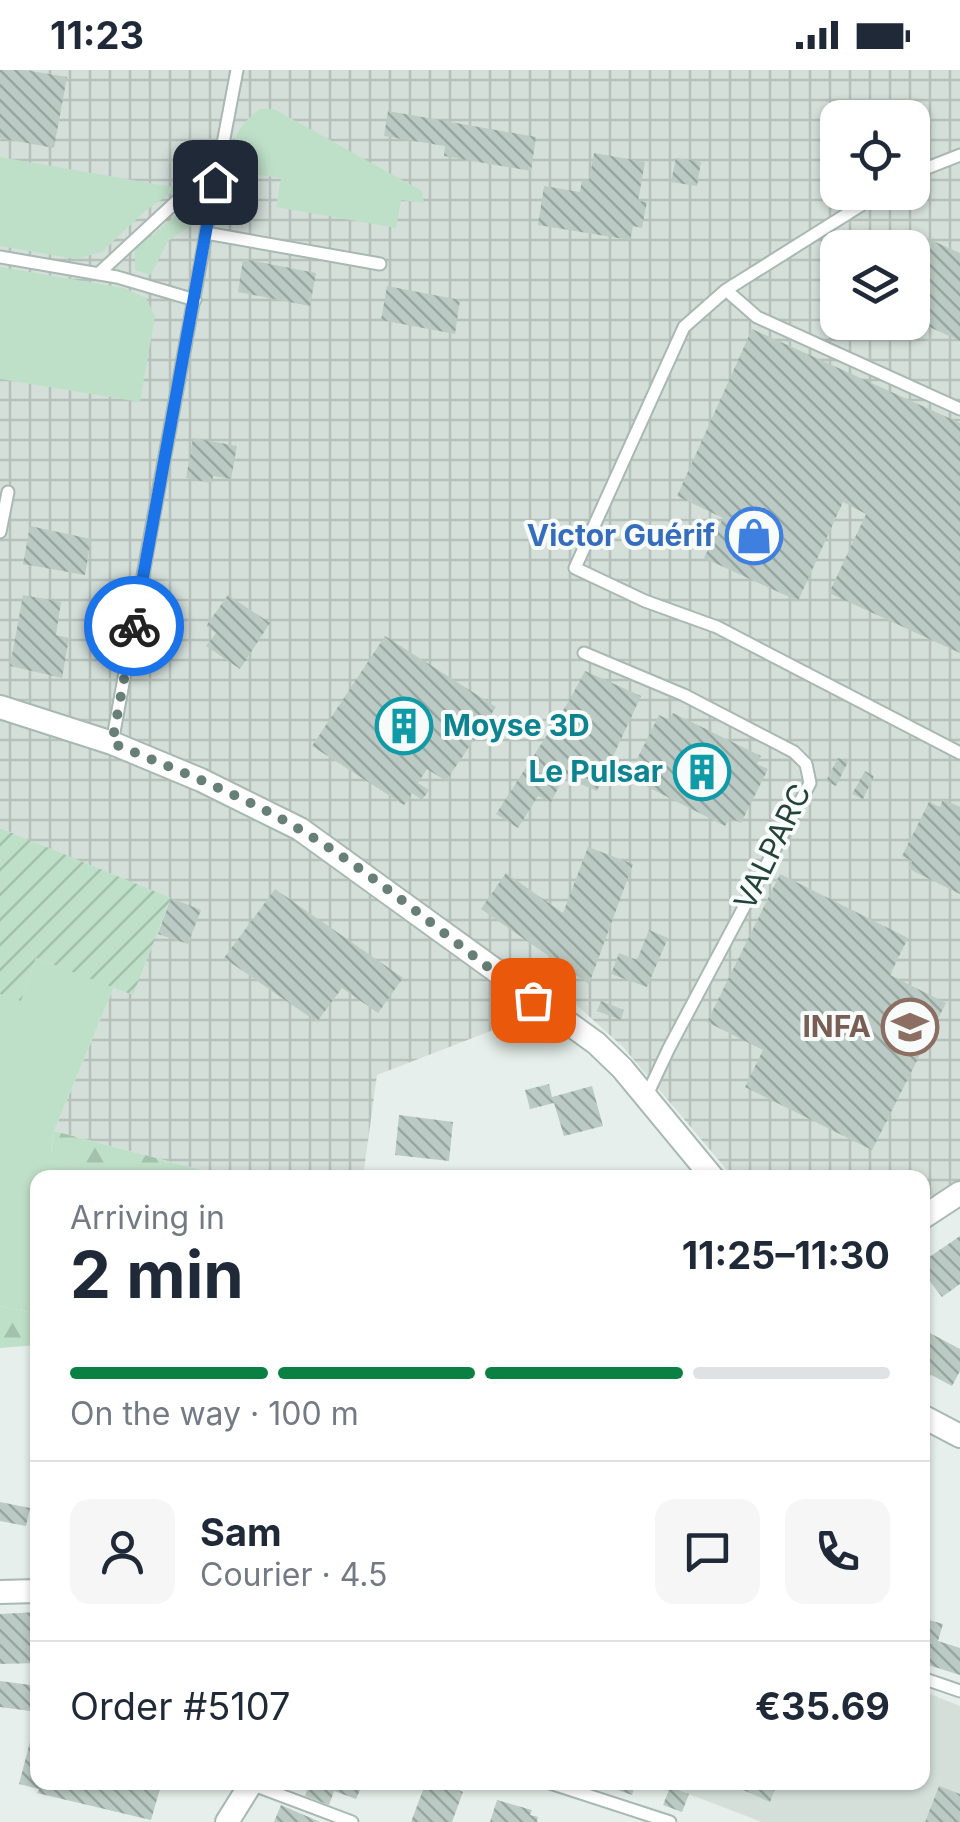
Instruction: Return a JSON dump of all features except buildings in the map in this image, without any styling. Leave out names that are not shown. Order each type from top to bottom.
[{"type":"street","points":[[0,707],[112,743],[201,780],[300,829],[596,1044],[705,1170]]},
{"type":"street","points":[[930,1213],[960,1193]]},
{"type":"street","points":[[930,1420],[960,1436]]},
{"type":"street","points":[[0,1592],[30,1591]]},
{"type":"street","points":[[227,1822],[248,1790]]},
{"type":"lane","points":[[112,743],[238,70]]},
{"type":"lane","points":[[98,274],[180,198],[194,175],[223,143]]},
{"type":"lane","points":[[930,167],[960,155]]},
{"type":"lane","points":[[853,210],[726,290],[684,327],[575,568],[645,601],[716,627],[960,754]]},
{"type":"lane","points":[[206,233],[380,264]]},
{"type":"lane","points":[[0,256],[98,274],[195,300]]},
{"type":"lane","points":[[726,290],[757,317],[960,410]]},
{"type":"lane","points":[[0,532],[8,492]]},
{"type":"lane","name":"VALPARC","points":[[584,654],[684,695],[794,752],[806,764],[810,783],[668,1048],[646,1097]]},
{"type":"lane","points":[[930,1681],[960,1691]]},
{"type":"lane","points":[[270,1790],[352,1822]]},
{"type":"lane","points":[[572,1790],[670,1822]]},
{"type":"shaded area","points":[[0,70],[960,70],[960,1209],[930,1195],[930,1170],[727,1170],[623,1047],[571,1000],[377,1075],[364,1170],[202,1170],[54,1131],[114,987],[132,994],[171,899],[0,828]]},
{"type":"shaded area","points":[[930,1694],[960,1706],[960,1822],[762,1822],[678,1790],[930,1790]]},
{"type":"green space","points":[[260,109],[274,109],[422,191],[424,203],[401,200],[396,228],[276,207],[281,178],[237,172],[235,161],[236,136]]},
{"type":"green space","points":[[0,157],[178,188],[145,211],[102,252],[76,259],[0,246]]},
{"type":"green space","points":[[207,180],[195,223],[168,241],[151,275],[135,270],[135,249],[188,206]]},
{"type":"green space","points":[[0,267],[124,288],[146,298],[155,316],[140,402],[0,379]]},
{"type":"green space","points":[[0,828],[171,898],[133,995],[36,958],[21,1001],[0,994]]},
{"type":"green space","points":[[36,958],[114,987],[54,1131],[51,1150],[92,1170],[30,1170],[30,1312],[0,1306],[0,994],[21,1000]]},
{"type":"green space","points":[[54,1131],[202,1170],[91,1170],[51,1151]]},
{"type":"green space","points":[[0,1306],[30,1312],[30,1346],[0,1348]]},
{"type":"way so far","points":[[134,626],[112,743],[201,780],[300,829],[430,920],[533,1000]]},
{"type":"place","name":"Victor Guérif","points":[[754,536]]},
{"type":"place","name":"Moyse 3D","points":[[404,726]]},
{"type":"place","name":"Le Pulsar","points":[[702,772]]},
{"type":"place","name":"INFA","points":[[910,1027]]},
{"type":"route","points":[[134,626],[215,182]]}]
